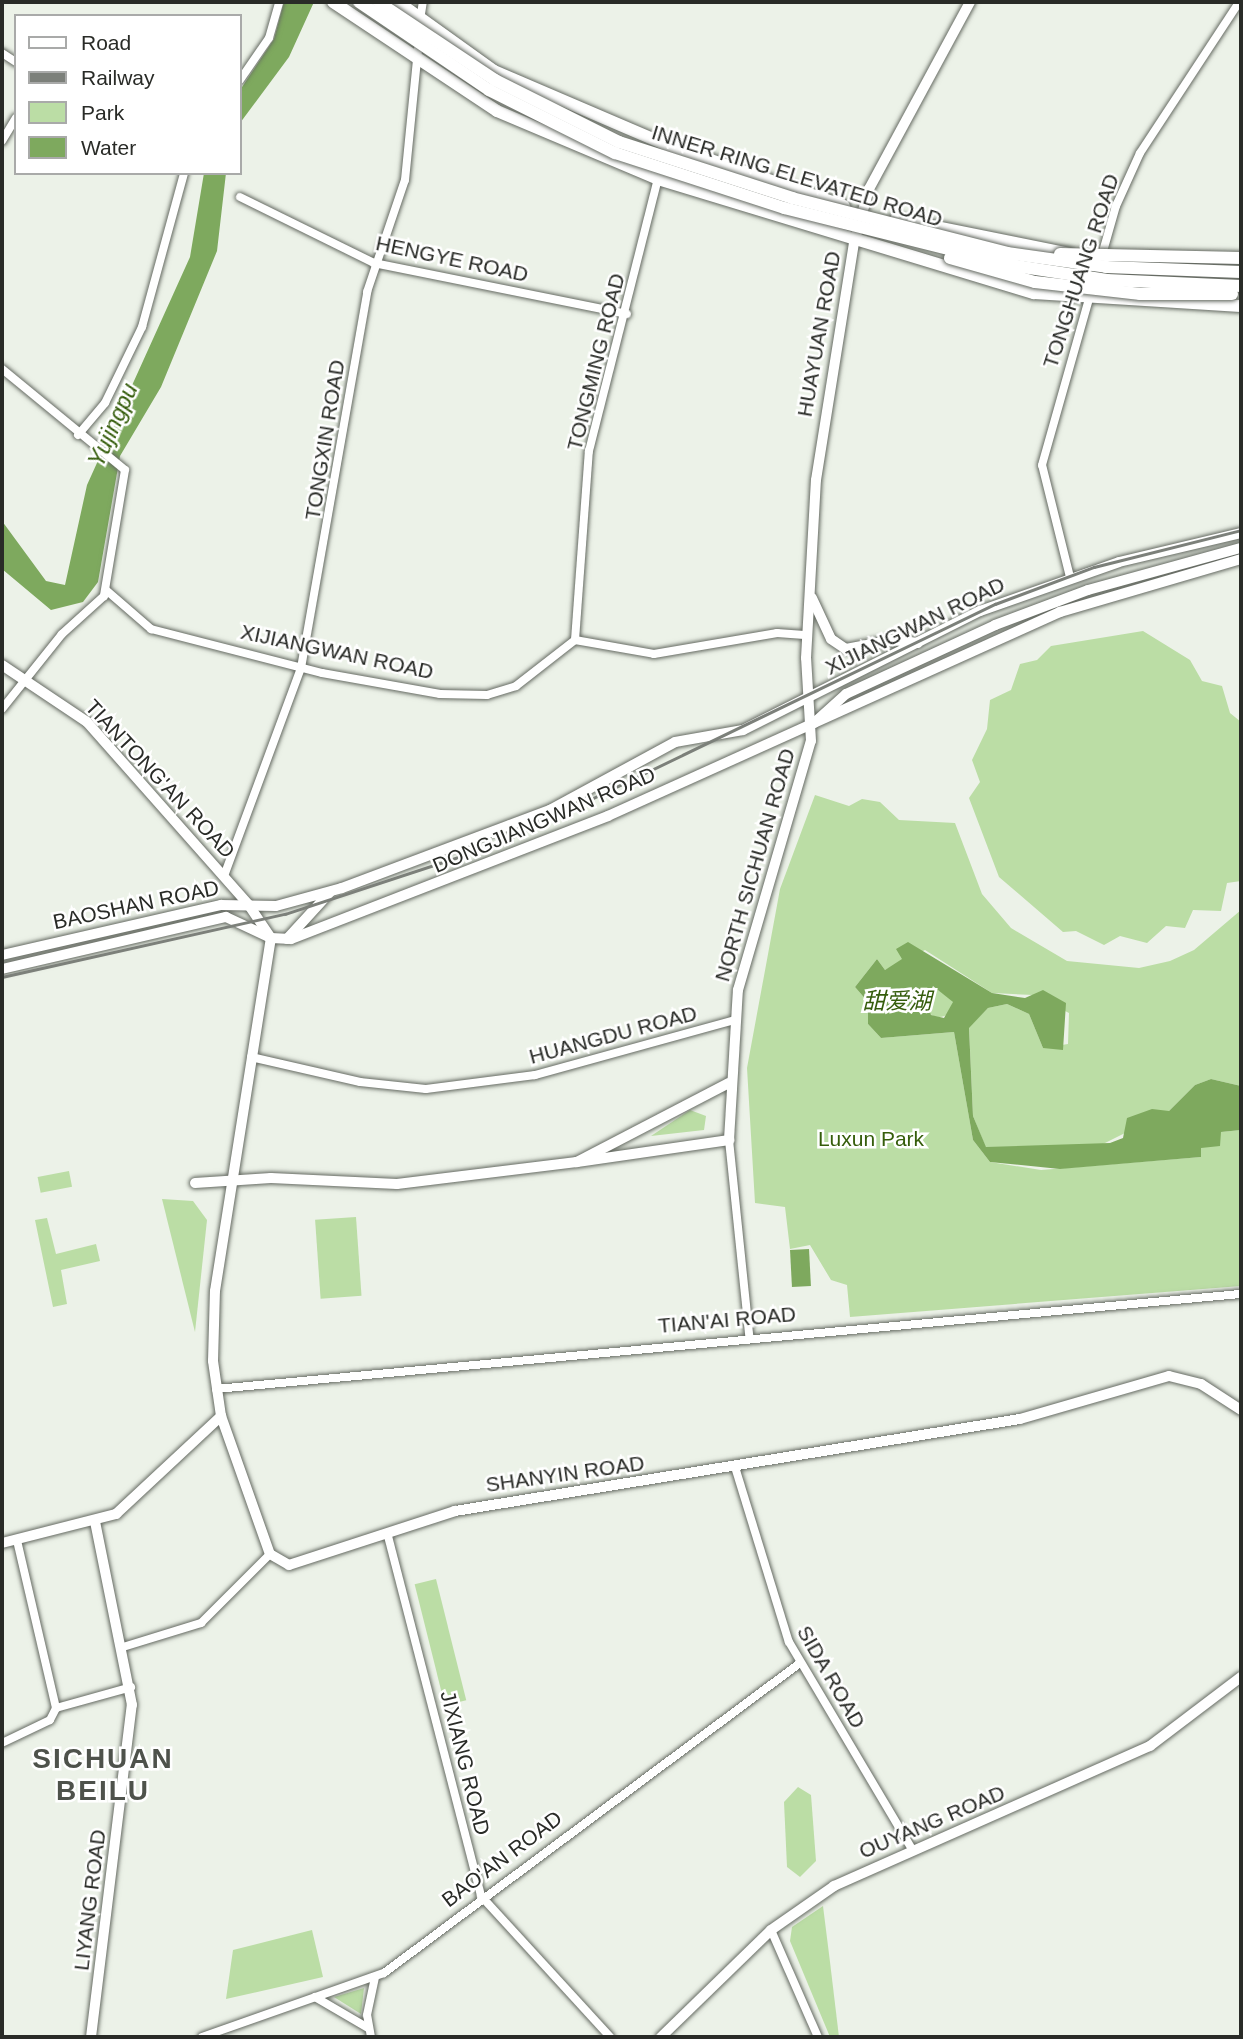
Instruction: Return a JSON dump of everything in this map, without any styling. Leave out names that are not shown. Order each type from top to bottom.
[{"type":"main road","points":[[334,2],[497,111],[658,179],[854,243],[1034,293],[1089,301],[1241,306]]},
{"type":"main road","name":"INNER RING ELEVATED ROAD","points":[[359,2],[489,90],[615,153],[884,236],[1107,280],[1241,286]]},
{"type":"main road","name":"INNER RING ELEVATED ROAD","points":[[378,2],[495,79],[619,142],[792,198],[1007,253],[1106,267],[1241,272]]},
{"type":"main road","points":[[398,2],[494,71],[561,102],[861,212],[1099,260],[1241,263]]},
{"type":"main road","name":"HUAYUAN ROAD","points":[[808,700],[808,635],[819,449],[861,212],[970,2]]},
{"type":"main road","points":[[884,236],[1035,282],[1140,294],[1241,294]]},
{"type":"main road","points":[[1007,253],[1241,258]]},
{"type":"main road","name":"XIJIANGWAN ROAD","points":[[808,700],[918,643],[1070,577],[1241,533]]},
{"type":"main road","name":"DONGJIANGWAN ROAD","points":[[812,725],[846,694],[995,625],[1115,581],[1241,548]]},
{"type":"main road","name":"DONGJIANGWAN ROAD","points":[[271,938],[287,939],[490,867],[1060,612],[1241,559]]},
{"type":"main road","points":[[811,595],[827,633],[846,649],[893,640],[918,643]]},
{"type":"main road","name":"DONGJIANGWAN ROAD","points":[[248,904],[276,906],[330,891],[529,819],[675,742],[737,732],[808,700]]},
{"type":"main road","name":"NORTH SICHUAN ROAD","points":[[729,1140],[729,1083],[734,1020],[749,939],[806,766],[812,725],[808,700]]},
{"type":"main road","name":"DONGJIANGWAN ROAD","points":[[287,939],[330,891]]},
{"type":"main road","points":[[2,1543],[117,1514],[221,1416],[216,1389],[214,1300],[271,938],[248,904]]},
{"type":"main road","name":"BAOSHAN ROAD","points":[[2,969],[220,918],[248,904]]},
{"type":"main road","name":"BAOSHAN ROAD","points":[[2,955],[248,904]]},
{"type":"main road","name":"BAOSHAN ROAD","points":[[220,918],[243,919],[271,938]]},
{"type":"main road","points":[[577,1162],[644,1130],[729,1083]]},
{"type":"main road","points":[[644,1130],[640,1144],[654,1148]]},
{"type":"main road","points":[[195,1183],[231,1180],[397,1184],[729,1140]]},
{"type":"street","points":[[242,77],[269,38],[279,2]]},
{"type":"street","name":"TONGXIN ROAD","points":[[224,876],[302,668],[374,263],[404,187],[423,2]]},
{"type":"street","name":"TONGHUANG ROAD","points":[[1070,577],[1058,542],[1042,465],[1050,424],[1089,301],[1099,260],[1140,153],[1237,12],[1239,2]]},
{"type":"street","points":[[2,141],[14,121]]},
{"type":"street","points":[[78,435],[105,403],[142,327],[183,175]]},
{"type":"street","name":"TONGMING ROAD","points":[[575,640],[589,451],[627,314],[658,179]]},
{"type":"street","name":"HENGYE ROAD","points":[[240,197],[374,263],[627,314]]},
{"type":"street","points":[[2,369],[78,435],[123,469],[106,590],[25,676],[2,709]]},
{"type":"street","name":"XIJIANGWAN ROAD","points":[[106,590],[151,629],[302,668],[418,691],[487,695],[541,671],[575,640],[654,654],[776,633],[808,635]]},
{"type":"street","name":"TIANTONG'AN ROAD","points":[[2,665],[25,676],[87,723],[248,904]]},
{"type":"street","name":"HUANGDU ROAD","points":[[251,1057],[360,1082],[426,1089],[535,1075],[734,1020]]},
{"type":"street","points":[[729,1140],[749,1335]]},
{"type":"street","name":"TIAN'AI ROAD","points":[[216,1389],[749,1335],[1241,1294]]},
{"type":"street","name":"SHANYIN ROAD","points":[[270,1554],[297,1565],[484,1505],[736,1467],[1020,1419],[1170,1376],[1201,1384],[1241,1410]]},
{"type":"street","points":[[123,1647],[201,1623],[270,1554],[221,1416]]},
{"type":"street","name":"SIDA ROAD","points":[[736,1467],[779,1619],[800,1663],[913,1851]]},
{"type":"street","name":"LIYANG ROAD","points":[[91,2037],[131,1687],[95,1521]]},
{"type":"street","name":"JIXIANG ROAD","points":[[388,1536],[481,1896],[610,2037]]},
{"type":"street","points":[[2,1743],[50,1720],[56,1708],[17,1540]]},
{"type":"street","name":"BAO'AN ROAD","points":[[202,2037],[375,1978],[481,1896],[800,1663]]},
{"type":"street","name":"OUYANG ROAD","points":[[661,2037],[771,1930],[834,1886],[1150,1746],[1241,1677]]},
{"type":"street","points":[[56,1708],[131,1687]]},
{"type":"street","points":[[771,1930],[818,2037]]},
{"type":"street","points":[[315,1997],[370,2033],[375,1978]]},
{"type":"green space","points":[[1143,631],[1190,660],[1202,681],[1222,686],[1230,713],[1241,722],[1241,881],[1227,883],[1221,911],[1193,910],[1185,928],[1166,926],[1147,943],[1120,936],[1104,945],[1076,931],[1063,932],[999,877],[969,798],[980,782],[972,760],[987,729],[990,700],[1011,690],[1020,664],[1037,660],[1051,646]]},
{"type":"green space","name":"Luxun Park","points":[[815,795],[849,806],[862,799],[880,802],[899,820],[955,823],[982,894],[1011,928],[1067,961],[1139,968],[1170,961],[1194,950],[1241,910],[1241,1086],[1211,1079],[1195,1085],[1169,1111],[1097,1147],[986,1148],[973,1116],[969,1027],[988,1008],[1007,1004],[1029,1014],[1043,1048],[1068,1044],[1069,1013],[1033,995],[992,993],[925,950],[885,970],[877,959],[855,987],[868,1002],[868,1024],[881,1038],[954,1032],[973,1140],[990,1162],[1041,1170],[1201,1157],[1200,1148],[1221,1132],[1241,1130],[1241,1286],[850,1317],[847,1285],[831,1280],[810,1245],[790,1249],[785,1207],[755,1203],[747,1068],[780,889]]},
{"type":"green space","points":[[939,989],[949,993],[953,1003],[949,1013],[939,1017],[929,1013],[925,1003],[929,993]]},
{"type":"green space","points":[[690,1110],[706,1116],[704,1130],[651,1136]]},
{"type":"green space","points":[[69,1171],[72,1187],[41,1193],[38,1177]]},
{"type":"green space","points":[[162,1199],[193,1201],[207,1220],[195,1332]]},
{"type":"green space","points":[[356,1217],[362,1296],[321,1299],[315,1220]]},
{"type":"green space","points":[[47,1218],[56,1254],[96,1244],[100,1261],[61,1270],[67,1304],[53,1307],[35,1220]]},
{"type":"green space","points":[[436,1579],[466,1700],[445,1706],[415,1584]]},
{"type":"green space","points":[[798,1787],[811,1795],[816,1861],[800,1877],[787,1867],[784,1802]]},
{"type":"green space","points":[[823,1906],[839,2037],[830,2037],[790,1941],[792,1927]]},
{"type":"green space","points":[[312,1930],[323,1977],[226,1999],[233,1950]]},
{"type":"green space","points":[[364,1988],[361,2014],[334,1997]]},
{"type":"water","points":[[284,2],[314,2],[289,57],[242,120],[242,87],[274,39]]},
{"type":"water","points":[[204,175],[226,175],[217,251],[161,387],[120,456],[98,582],[83,602],[51,610],[2,569],[2,521],[46,581],[65,585],[87,485],[190,257]]},
{"type":"water","name":"甜爱湖","points":[[908,942],[992,993],[1025,998],[1043,990],[1066,1003],[1063,1050],[1043,1048],[1029,1014],[1007,1004],[988,1008],[969,1028],[973,1116],[986,1147],[1110,1143],[1123,1138],[1127,1118],[1152,1109],[1169,1111],[1195,1085],[1211,1079],[1241,1086],[1241,1130],[1221,1132],[1220,1146],[1201,1148],[1201,1157],[1060,1169],[990,1162],[973,1140],[954,1032],[881,1038],[868,1024],[868,1002],[855,987],[877,959],[885,970],[902,959],[896,949]],"holes":[[[933,986],[953,1002],[944,1018],[931,1015],[926,1001]]]},
{"type":"water","points":[[809,1249],[811,1286],[792,1287],[790,1250]]},
{"type":"railway","points":[[2,977],[285,914],[498,844],[995,604],[1094,567],[1241,530]]},
{"type":"district","name":"SICHUAN BEILU","points":[[103,1775]]},
{"type":"water label","name":"Yujingpu","points":[[113,425]]}]
